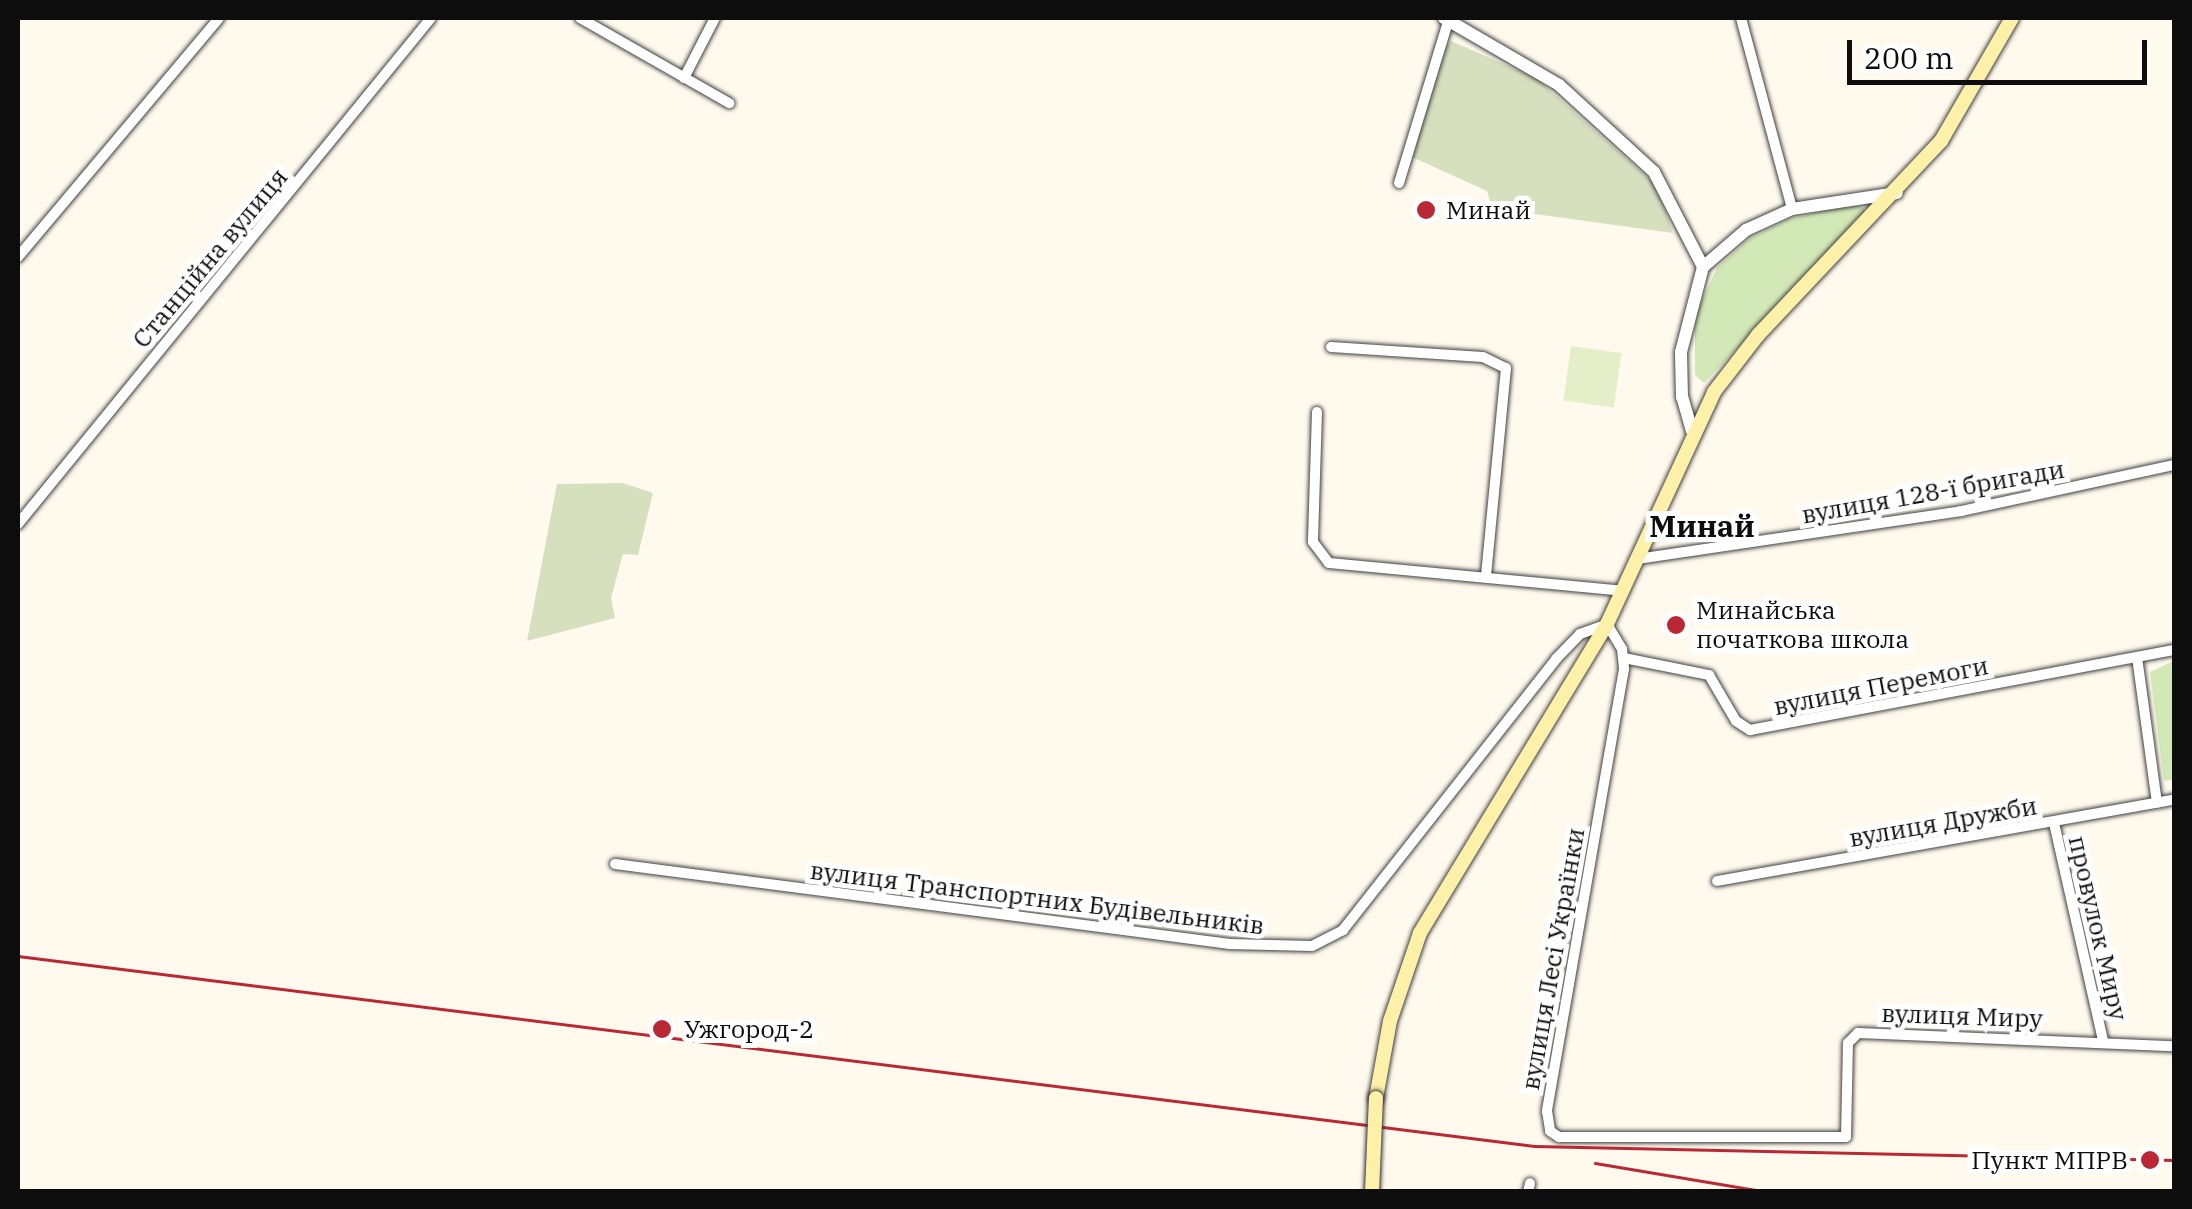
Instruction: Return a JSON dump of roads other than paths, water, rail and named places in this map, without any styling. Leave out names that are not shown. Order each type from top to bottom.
[{"type":"main road","points":[[1372,1192],[1376,1098],[1390,1022],[1420,933],[1607,624],[1692,430],[1742,354],[1897,193],[1961,113],[2012,18]]},
{"type":"street","points":[[18,257],[219,18]]},
{"type":"street","name":"Станційна вулиця","points":[[18,524],[431,18]]},
{"type":"street","points":[[580,18],[728,103]]},
{"type":"street","points":[[684,78],[716,18]]},
{"type":"street","points":[[1399,183],[1447,18],[1559,84],[1654,172],[1703,266]]},
{"type":"street","points":[[1742,18],[1792,209]]},
{"type":"street","points":[[1692,430],[1682,396],[1681,352],[1703,266],[1746,230],[1792,209],[1897,193]]},
{"type":"street","points":[[1331,347],[1483,357],[1506,368],[1486,578]]},
{"type":"street","points":[[1317,412],[1318,554],[1339,568],[1622,591]]},
{"type":"street","name":"вулиця 128-ї бригади","points":[[1637,559],[1961,511],[2174,465]]},
{"type":"street","points":[[1607,624],[1624,658]]},
{"type":"street","name":"вулиця Транспортних Будівельників","points":[[614,864],[1230,944],[1312,946],[1343,930],[1556,659],[1580,634],[1607,624]]},
{"type":"street","name":"вулиця Перемоги","points":[[1624,658],[1710,675],[1740,726],[1759,730],[2174,650]]},
{"type":"street","name":"вулиця Лесі Українки","points":[[1624,658],[1547,1124],[1559,1137],[1846,1137]]},
{"type":"street","points":[[2137,658],[2157,803]]},
{"type":"street","name":"вулиця Дружби","points":[[1717,882],[2174,800]]},
{"type":"street","name":"провулок Миру","points":[[2054,823],[2102,1041]]},
{"type":"street","name":"вулиця Миру","points":[[1846,1137],[1848,1043],[1854,1034],[2174,1046]]},
{"type":"railway","points":[[18,956],[1534,1146],[2174,1160]]},
{"type":"railway","points":[[1595,1163],[1768,1192]]},
{"type":"place","name":"Минай","points":[[1426,210]]},
{"type":"place","name":"Минайська початкова школа","points":[[1676,625]]},
{"type":"place","name":"Ужгород-2","points":[[662,1029]]},
{"type":"place","name":"Пункт МПРВ","points":[[2150,1160]]},
{"type":"district","name":"Минай","points":[[1702,526]]}]
